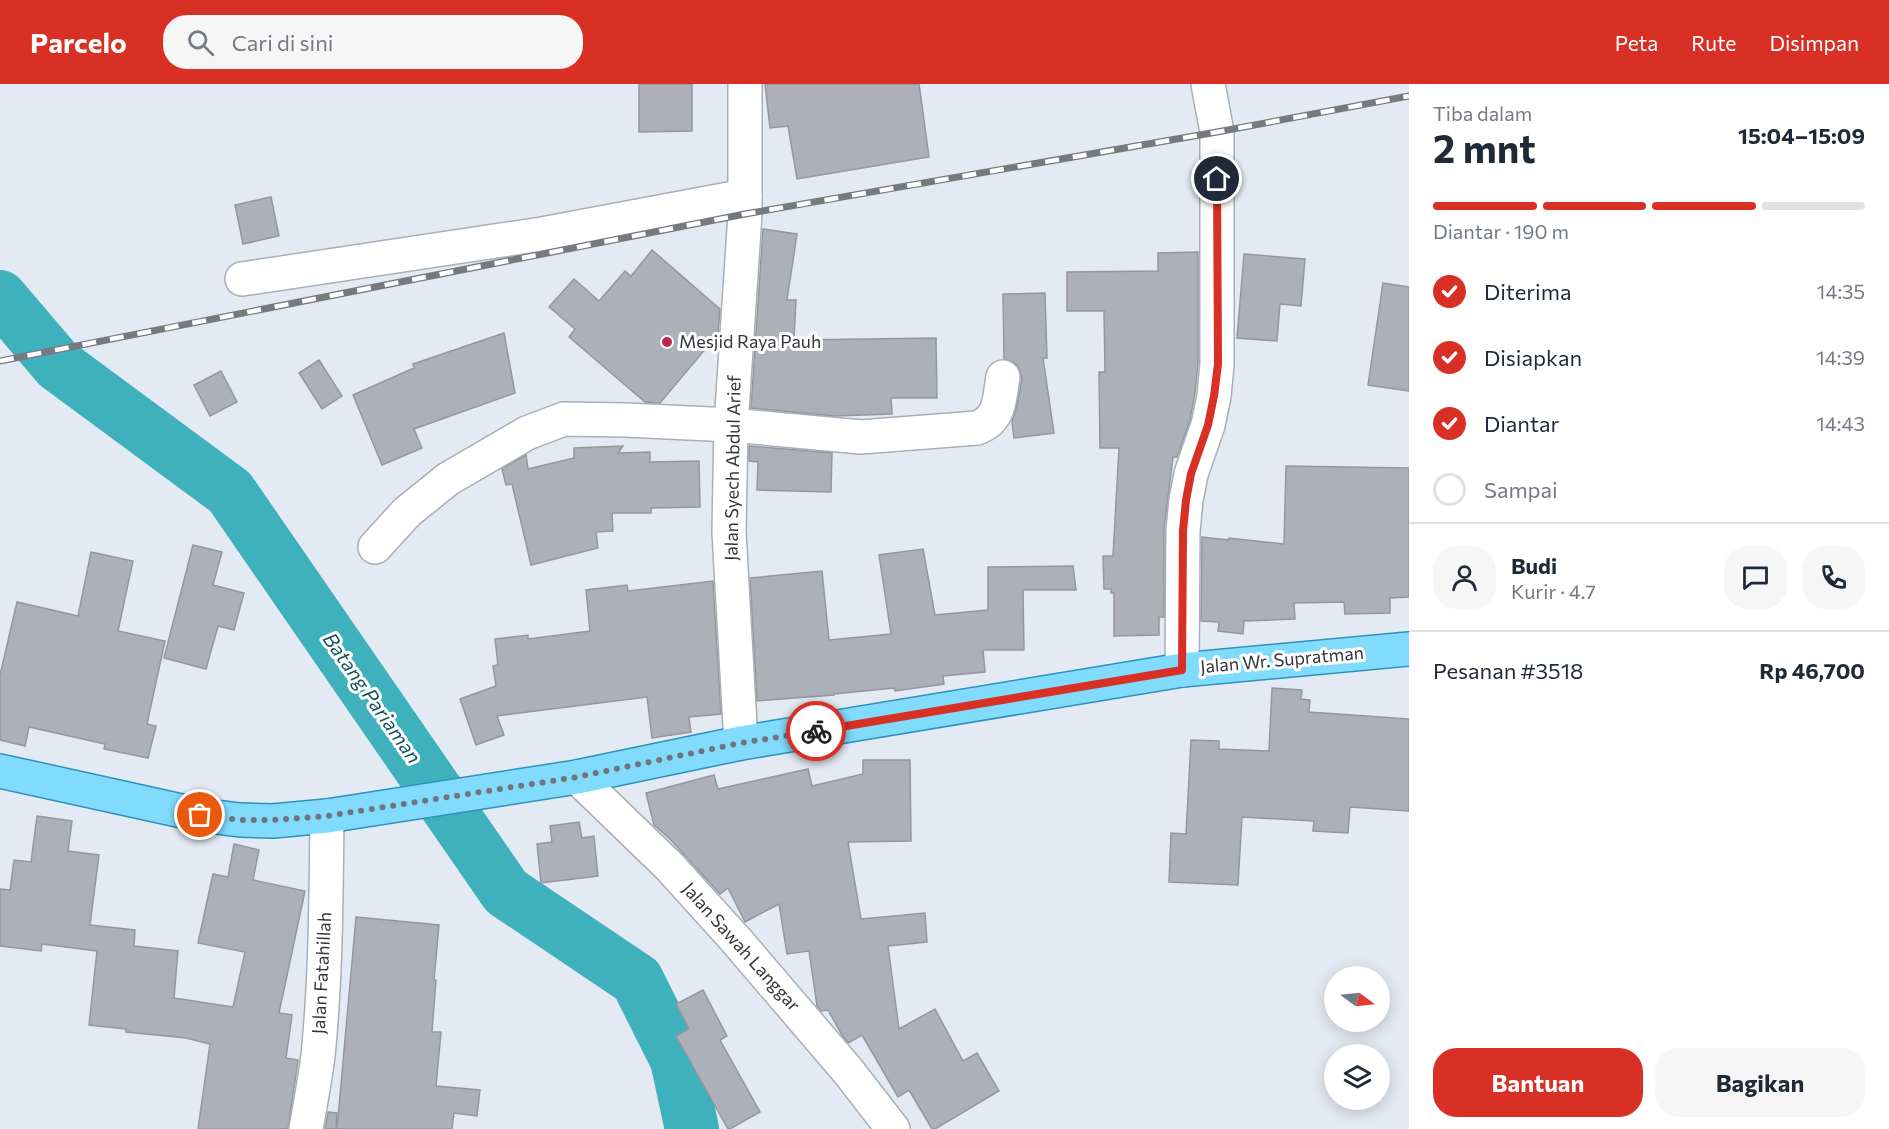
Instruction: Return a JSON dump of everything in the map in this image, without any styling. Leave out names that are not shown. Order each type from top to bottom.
[{"type":"main road","name":"Jalan Wr. Supratman","points":[[0,771],[200,815],[262,820],[327,816],[577,777],[741,743],[1182,670],[1409,649]]},
{"type":"street","name":"Jalan Syech Abdul Arief","points":[[741,743],[730,554],[731,425],[745,196],[745,84]]},
{"type":"street","points":[[1182,670],[1183,531],[1186,500],[1191,474],[1210,415],[1218,364],[1217,132],[1208,84]]},
{"type":"street","points":[[242,279],[542,234],[745,196]]},
{"type":"street","points":[[375,547],[407,512],[448,479],[507,443],[550,423],[575,418],[731,425],[861,437],[977,428],[993,419],[1003,376]]},
{"type":"street","name":"Jalan Sawah Langgar","points":[[577,777],[669,866],[729,931],[820,1037],[892,1129]]},
{"type":"street","name":"Jalan Fatahillah","points":[[306,1129],[318,1058],[323,999],[327,816]]},
{"type":"building","points":[[639,84],[692,84],[692,131],[639,132]]},
{"type":"building","points":[[765,84],[919,84],[929,157],[797,179],[788,126],[770,128]]},
{"type":"building","points":[[271,197],[279,236],[243,244],[235,205]]},
{"type":"building","points":[[763,229],[797,234],[787,300],[796,300],[794,340],[936,338],[937,398],[891,398],[892,414],[834,416],[751,408]]},
{"type":"building","points":[[652,250],[720,309],[718,334],[660,403],[645,402],[569,337],[575,329],[549,307],[574,279],[599,301],[625,271],[631,276]]},
{"type":"building","points":[[1198,252],[1198,363],[1190,420],[1177,457],[1173,457],[1164,529],[1164,617],[1159,617],[1159,635],[1114,636],[1114,593],[1111,593],[1111,589],[1104,589],[1103,556],[1113,556],[1119,448],[1100,448],[1099,372],[1105,372],[1104,311],[1067,311],[1067,272],[1158,271],[1158,253]]},
{"type":"building","points":[[1244,254],[1305,259],[1301,306],[1280,304],[1277,341],[1237,338]]},
{"type":"building","points":[[1383,283],[1409,287],[1409,391],[1368,385]]},
{"type":"building","points":[[1045,293],[1047,358],[1043,358],[1054,433],[1014,438],[1012,422],[1022,379],[1015,363],[1004,359],[1003,294]]},
{"type":"building","points":[[504,333],[515,393],[414,429],[422,448],[382,465],[353,395],[414,368],[413,364]]},
{"type":"building","points":[[319,360],[342,396],[322,409],[299,373]]},
{"type":"building","points":[[221,371],[237,402],[210,416],[194,385]]},
{"type":"building","points":[[623,446],[618,453],[650,452],[650,462],[699,461],[700,507],[651,508],[651,513],[612,513],[613,531],[596,532],[598,548],[531,565],[512,484],[506,485],[502,469],[526,455],[528,469],[574,458],[574,448]]},
{"type":"building","points":[[749,446],[832,453],[831,492],[757,490],[758,462],[749,461]]},
{"type":"building","points":[[1286,466],[1409,468],[1409,597],[1390,598],[1390,613],[1345,614],[1344,602],[1294,603],[1295,619],[1244,621],[1243,634],[1218,631],[1219,622],[1201,621],[1202,537],[1284,544]]},
{"type":"building","points":[[193,545],[222,552],[213,585],[244,593],[234,630],[218,626],[206,669],[164,658]]},
{"type":"building","points":[[923,549],[935,615],[988,610],[988,567],[1073,566],[1076,590],[1023,590],[1024,650],[983,650],[985,672],[943,676],[944,684],[895,691],[894,688],[757,701],[750,578],[822,571],[829,640],[891,634],[879,555]]},
{"type":"building","points":[[91,552],[133,561],[118,631],[165,641],[147,724],[156,726],[148,758],[104,749],[105,744],[29,727],[25,746],[0,740],[0,675],[17,602],[78,616]]},
{"type":"building","points":[[713,581],[721,714],[689,717],[691,732],[652,738],[647,697],[497,716],[504,735],[476,745],[460,699],[496,686],[493,666],[498,665],[495,639],[528,635],[528,639],[590,631],[586,590],[627,585],[628,591]]},
{"type":"building","points":[[1272,688],[1302,690],[1301,699],[1310,700],[1309,712],[1409,719],[1409,811],[1350,807],[1348,833],[1313,831],[1314,821],[1242,817],[1238,885],[1169,882],[1171,833],[1186,834],[1191,740],[1219,741],[1219,749],[1269,751]]},
{"type":"building","points":[[863,760],[910,760],[911,841],[848,842],[861,919],[925,913],[927,942],[888,946],[899,1029],[935,1009],[963,1061],[977,1053],[999,1091],[935,1129],[932,1129],[909,1090],[898,1097],[862,1035],[848,1043],[828,1010],[821,1011],[817,1006],[809,951],[787,954],[779,904],[745,922],[728,888],[720,894],[669,838],[654,825],[646,793],[714,775],[718,789],[808,769],[812,786],[863,774]]},
{"type":"building","points":[[37,816],[72,821],[68,851],[99,855],[90,925],[135,930],[134,946],[178,951],[174,998],[233,1007],[245,952],[198,943],[213,874],[228,877],[234,844],[259,850],[253,880],[305,891],[279,1013],[292,1015],[286,1058],[298,1060],[288,1129],[198,1129],[210,1044],[186,1038],[126,1032],[126,1029],[89,1025],[97,951],[42,944],[41,951],[0,946],[0,889],[10,890],[14,860],[31,862]]},
{"type":"building","points":[[579,822],[582,838],[594,836],[598,876],[541,883],[537,844],[552,842],[550,826]]},
{"type":"building","points":[[356,917],[439,925],[432,1032],[441,1032],[436,1086],[480,1090],[477,1116],[454,1113],[452,1129],[337,1129]]},
{"type":"building","points":[[703,990],[727,1036],[720,1040],[760,1112],[730,1129],[676,1036],[689,1029],[676,1004]]},
{"type":"building","points":[[328,1112],[337,1113],[336,1129],[325,1129]]},
{"type":"waterway","name":"Batang Pariaman","points":[[0,297],[58,365],[230,492],[506,892],[637,980],[677,1060],[692,1129]]},
{"type":"railway","points":[[0,361],[745,214],[1217,132],[1409,96]]},
{"type":"way so far","points":[[200,815],[240,820],[327,816],[577,777],[741,743],[816,731]]},
{"type":"place","name":"Mesjid Raya Pauh","points":[[667,342]]},
{"type":"route","points":[[816,731],[1182,670],[1183,531],[1186,500],[1191,474],[1208,425],[1218,364],[1217,179]]}]
